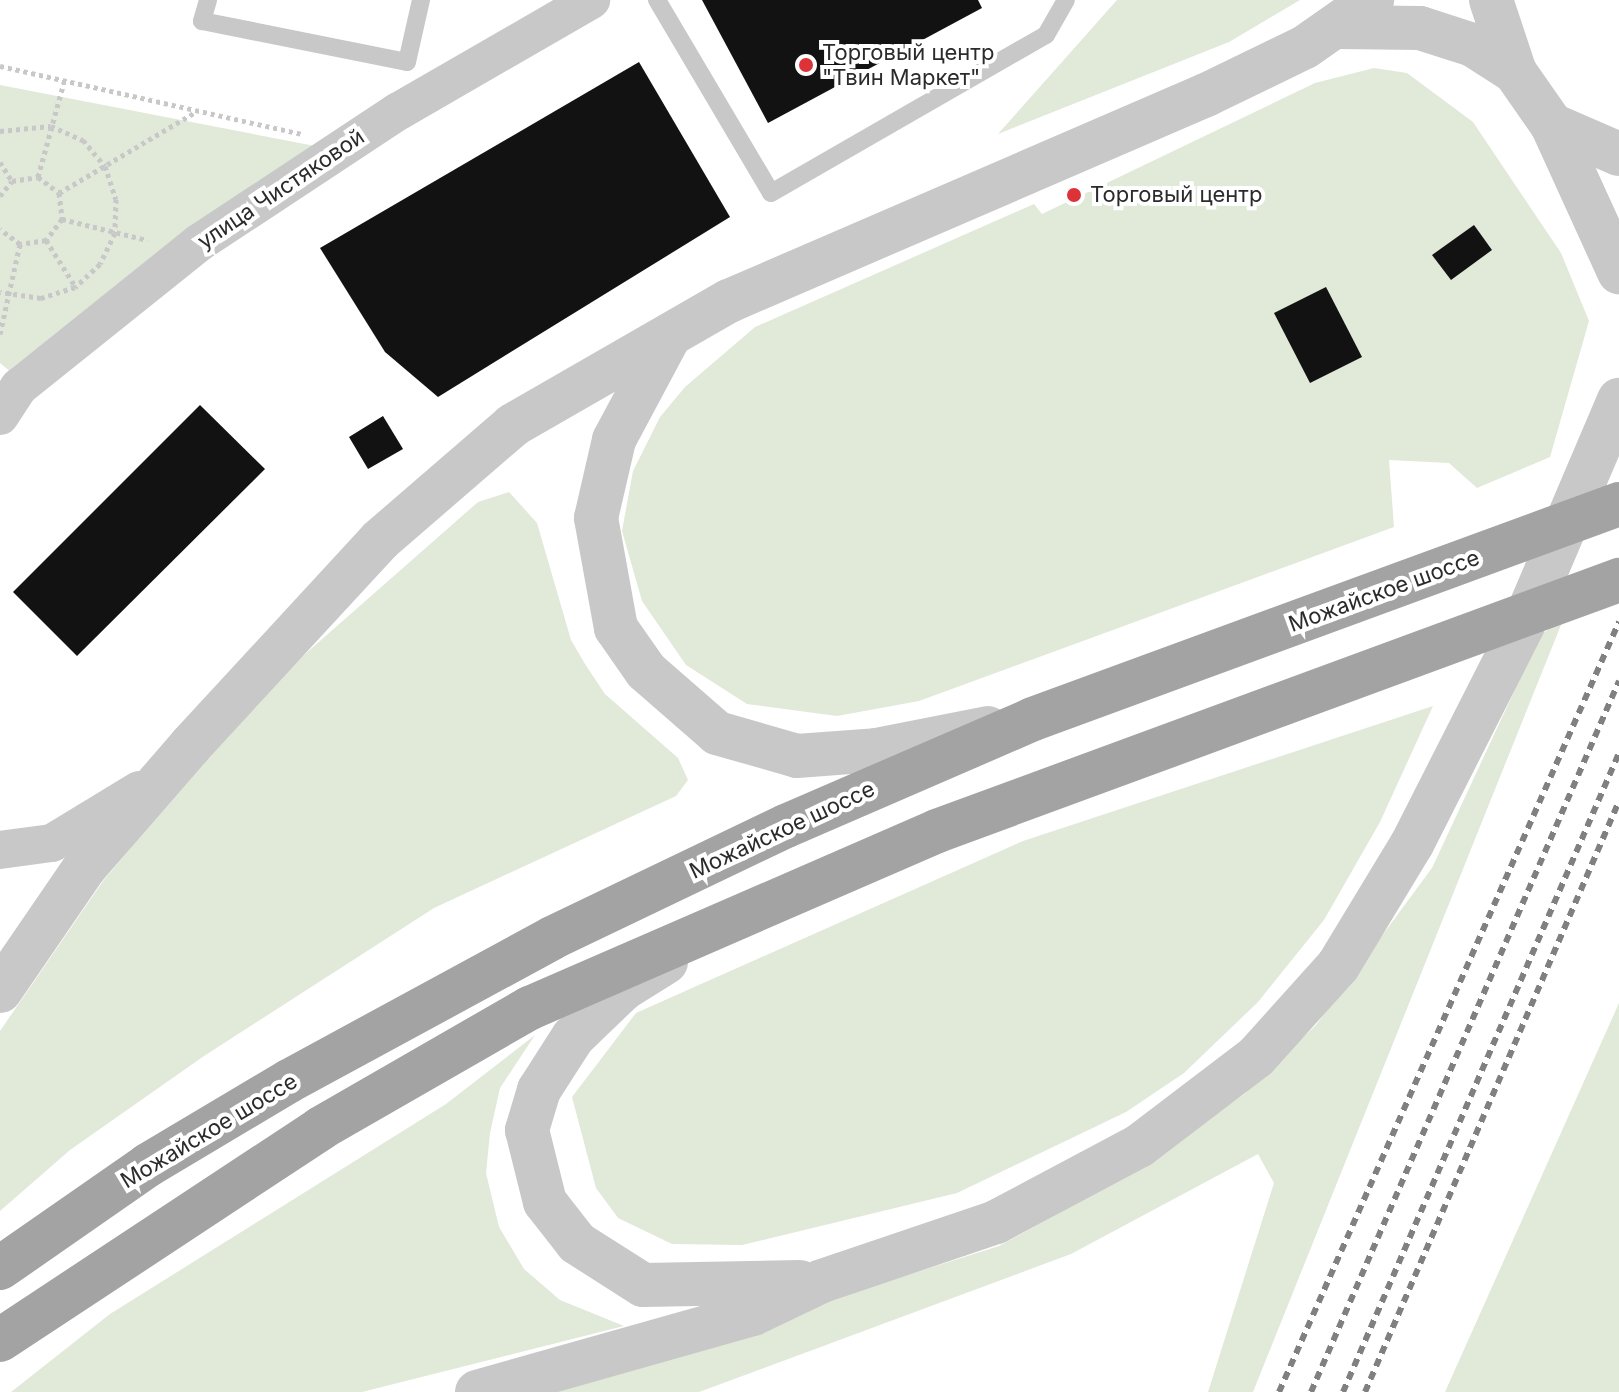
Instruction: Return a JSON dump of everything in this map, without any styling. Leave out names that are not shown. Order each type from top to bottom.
[{"type":"main road","name":"Можайское шоссе","points":[[0,1268],[148,1165],[432,1001],[786,826],[1033,719],[1619,504]]},
{"type":"main road","points":[[0,1340],[334,1120],[530,1008],[773,897],[1619,580]]},
{"type":"street","name":"улица Чистяковой","points":[[0,416],[19,387],[192,249],[399,111],[591,0]]},
{"type":"street","points":[[0,991],[85,867],[171,768],[402,521],[513,425],[673,330],[1206,95],[1339,27],[1372,0]]},
{"type":"street","points":[[1491,0],[1515,72],[1552,125],[1619,272]]},
{"type":"street","points":[[1339,27],[1420,28],[1473,45],[1515,72]]},
{"type":"street","points":[[1552,125],[1619,154]]},
{"type":"street","points":[[673,330],[614,440],[596,518],[616,628],[646,671],[717,733],[797,756],[876,750],[1033,719]]},
{"type":"street","points":[[477,1392],[753,1314],[822,1281],[996,1222],[1139,1146],[1256,1057],[1338,966],[1412,844],[1523,625],[1619,400]]},
{"type":"street","points":[[0,850],[52,843],[171,768]]},
{"type":"street","points":[[773,897],[623,989],[573,1037],[539,1090],[527,1130],[545,1202],[560,1228],[620,1276],[677,1288],[822,1281]]},
{"type":"lane","points":[[208,0],[202,21],[407,62],[421,0]]},
{"type":"lane","points":[[657,0],[771,193],[1046,35],[1066,0]]},
{"type":"path","points":[[0,66],[314,137]]},
{"type":"path","points":[[38,177],[64,82]]},
{"type":"path","points":[[59,193],[198,111]]},
{"type":"path","points":[[0,131],[51,126],[83,140],[105,166],[116,199],[115,233],[100,264],[75,287],[41,298],[9,296],[0,292]]},
{"type":"path","points":[[0,162],[12,181]]},
{"type":"path","points":[[0,196],[12,181],[38,177],[59,193],[62,219],[46,240],[20,244],[0,229]]},
{"type":"path","points":[[62,219],[192,249]]},
{"type":"path","points":[[46,240],[96,326]]},
{"type":"path","points":[[0,334],[20,244]]},
{"type":"green space","points":[[1117,0],[1300,0],[1229,42],[998,134]]},
{"type":"green space","points":[[1374,68],[1407,73],[1473,122],[1561,253],[1589,321],[1550,457],[1477,488],[1449,463],[1389,460],[1394,527],[919,701],[837,716],[747,704],[686,665],[642,601],[622,531],[633,471],[660,417],[685,387],[755,327],[1034,204],[1042,214],[1315,83]]},
{"type":"green space","points":[[0,85],[315,146],[17,377],[0,363]]},
{"type":"green space","points":[[509,492],[537,523],[571,640],[585,664],[605,694],[678,758],[688,780],[676,796],[434,908],[204,1056],[70,1150],[0,1211],[0,1031],[103,881],[242,714],[304,655],[478,502]]},
{"type":"green space","points":[[1565,615],[1253,1392],[1208,1392],[1274,1183],[1258,1154],[1071,1254],[699,1392],[539,1392],[999,1246],[1130,1174],[1243,1095],[1316,1025],[1432,868],[1540,636]]},
{"type":"green space","points":[[1433,706],[1380,822],[1324,920],[1258,1002],[1184,1073],[1126,1112],[957,1193],[742,1245],[672,1244],[618,1218],[596,1188],[572,1097],[636,1013],[1023,841]]},
{"type":"green space","points":[[1619,1003],[1619,1392],[1445,1392]]},
{"type":"green space","points":[[535,1035],[500,1088],[490,1133],[486,1173],[499,1227],[524,1269],[560,1300],[624,1326],[362,1392],[11,1392],[110,1314],[446,1104]]},
{"type":"building","name":"Торговый центр \"Твин Маркет\"","points":[[702,0],[978,0],[982,8],[768,123]]},
{"type":"building","points":[[639,62],[730,217],[438,397],[385,352],[320,248]]},
{"type":"building","points":[[1474,225],[1492,250],[1451,280],[1432,255]]},
{"type":"building","points":[[1326,287],[1362,357],[1310,383],[1274,313]]},
{"type":"building","points":[[200,405],[265,469],[77,656],[13,592]]},
{"type":"building","points":[[383,416],[403,449],[368,469],[349,437]]},
{"type":"railway","points":[[1279,1392],[1619,622]]},
{"type":"railway","points":[[1311,1392],[1619,681]]},
{"type":"railway","points":[[1343,1392],[1619,753]]},
{"type":"railway","points":[[1365,1392],[1619,801]]},
{"type":"place","name":"Торговый центр \"Твин Маркет\"","points":[[806,65]]},
{"type":"place","name":"Торговый центр","points":[[1074,195]]}]
